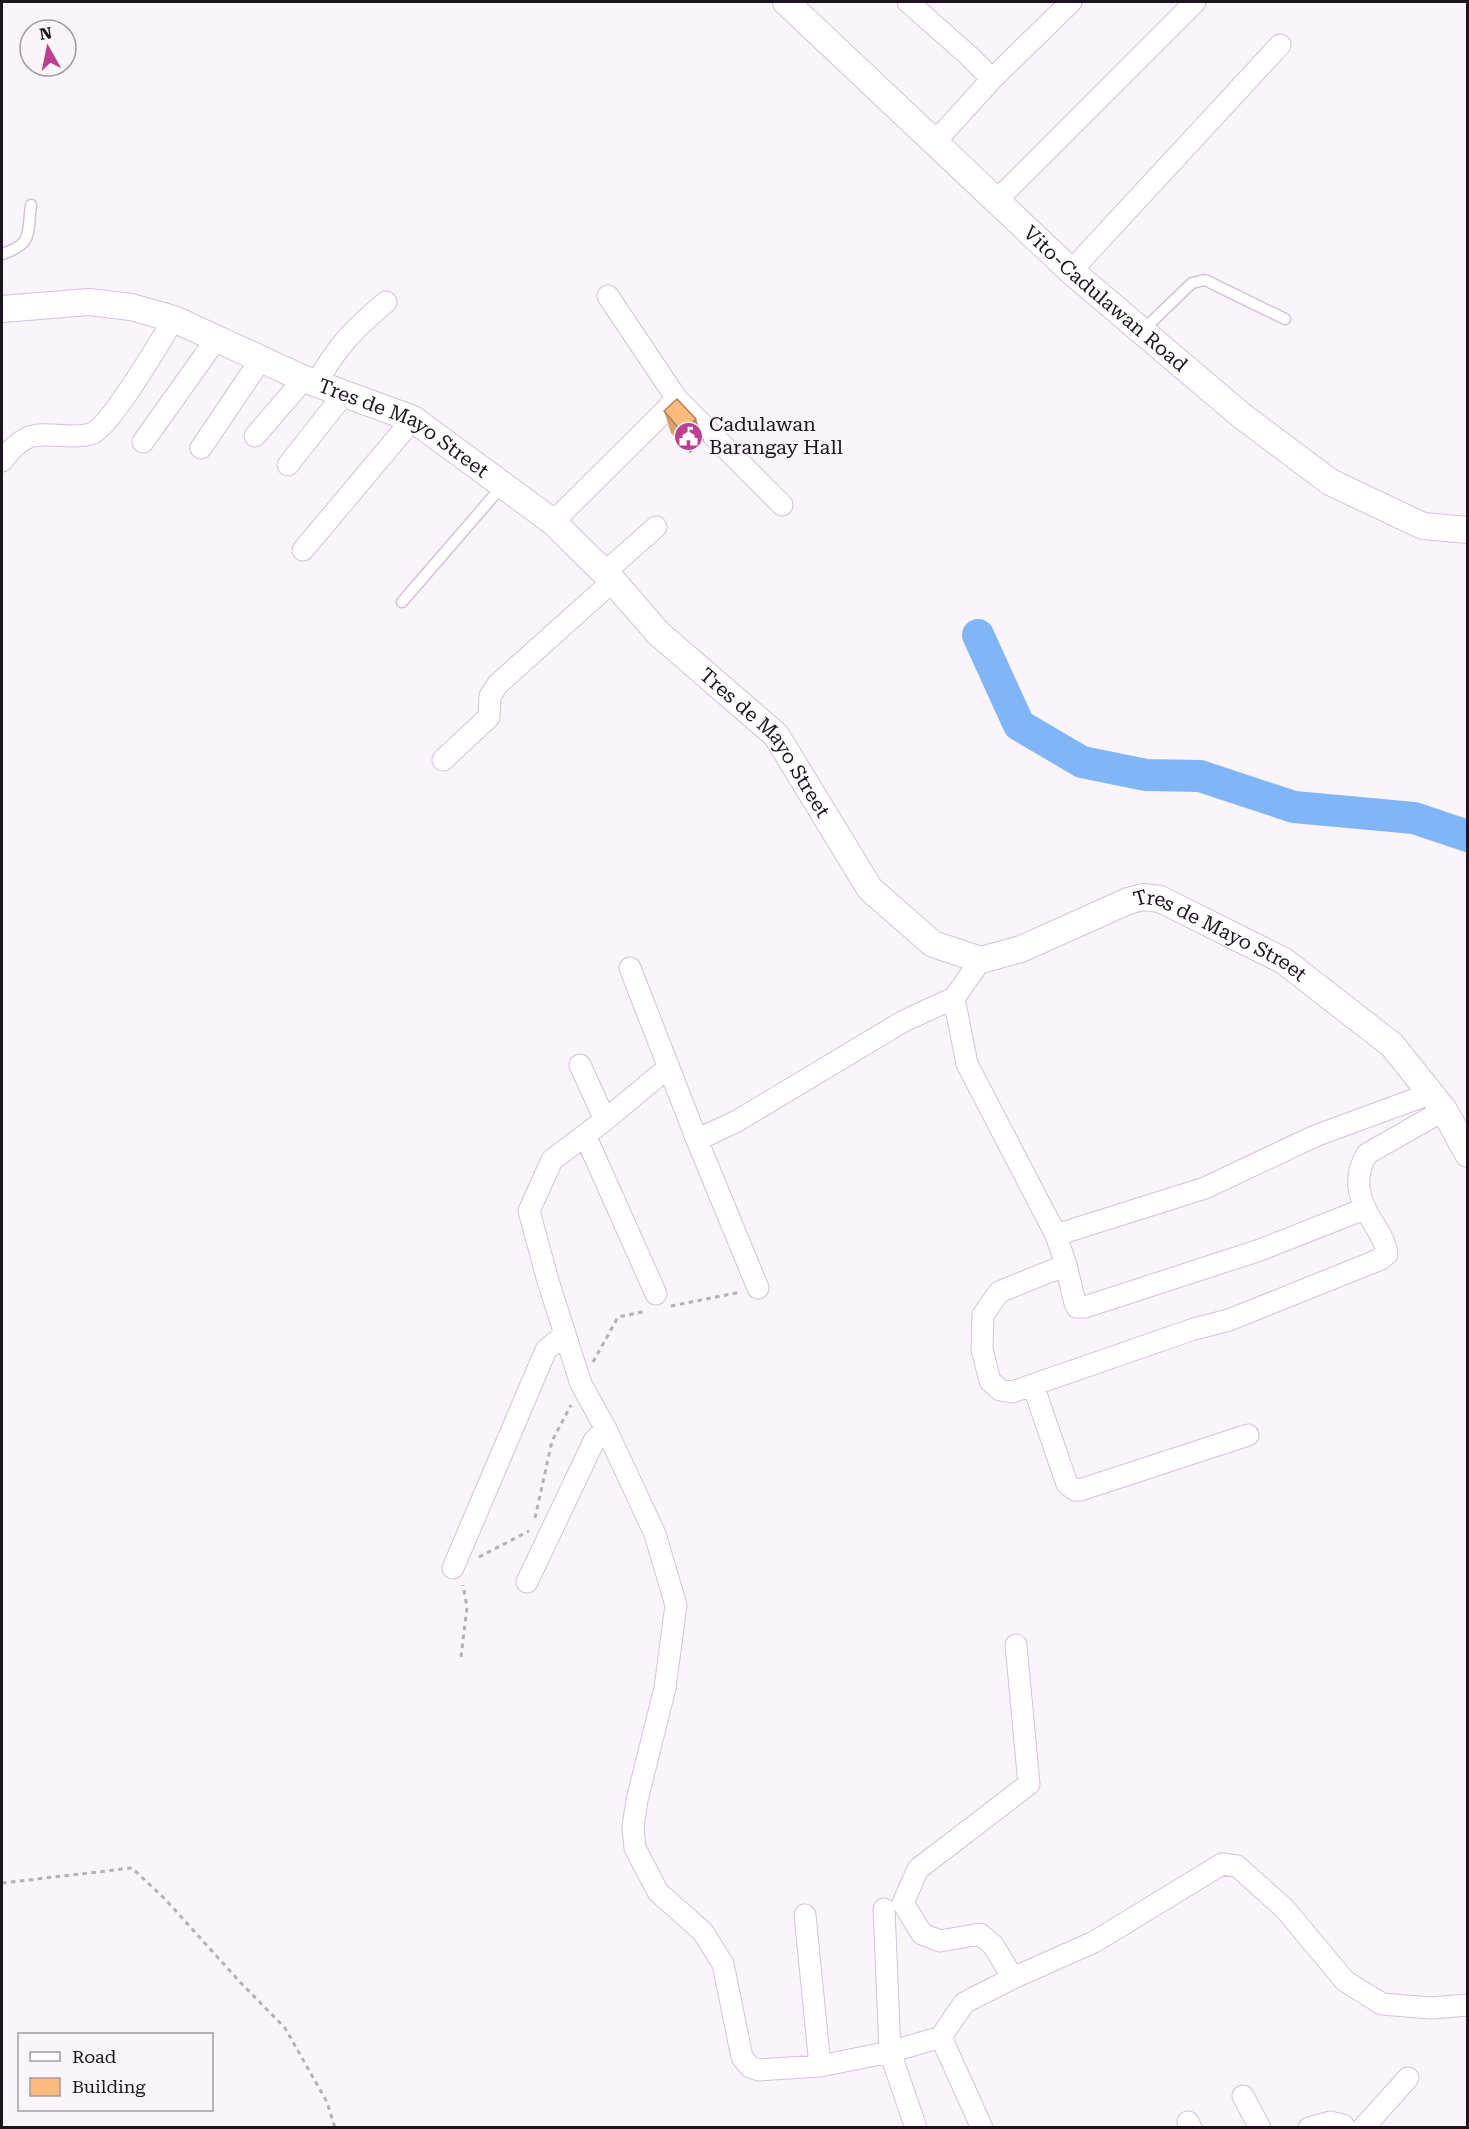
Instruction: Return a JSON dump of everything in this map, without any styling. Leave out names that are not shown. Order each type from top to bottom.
[{"type":"street","name":"Vito-Cadulawan Road","points":[[786,2],[1071,271],[1242,416],[1330,482],[1423,526],[1467,530]]},
{"type":"street","points":[[908,2],[992,79]]},
{"type":"street","points":[[934,142],[992,79],[1071,2]]},
{"type":"street","points":[[996,201],[1195,2]]},
{"type":"street","points":[[1071,271],[1280,45]]},
{"type":"street","points":[[608,296],[677,399],[782,505]]},
{"type":"street","name":"Tres de Mayo Street","points":[[2,309],[89,302],[131,308],[174,319],[310,381],[413,419],[553,522],[609,577],[658,633],[776,735],[870,889],[933,944],[981,960],[1021,949],[1128,901],[1143,897],[1160,899],[1284,961],[1392,1045],[1438,1102],[1467,1154]]},
{"type":"street","points":[[255,436],[310,381],[353,331],[387,302]]},
{"type":"street","points":[[2,461],[15,444],[32,435],[79,436],[94,432],[110,419],[174,319]]},
{"type":"street","points":[[143,442],[216,338]]},
{"type":"street","points":[[201,448],[261,359]]},
{"type":"street","points":[[288,465],[344,394]]},
{"type":"street","points":[[553,522],[677,399]]},
{"type":"street","points":[[303,550],[413,419]]},
{"type":"street","points":[[443,760],[489,717],[490,696],[498,684],[609,577],[656,527]]},
{"type":"street","points":[[697,1140],[738,1121],[904,1021],[954,998],[981,960]]},
{"type":"street","points":[[630,968],[758,1288]]},
{"type":"street","points":[[954,998],[967,1064],[1056,1235],[1077,1307],[1085,1307],[1260,1250],[1364,1209]]},
{"type":"street","points":[[580,1065],[605,1120]]},
{"type":"street","points":[[669,1067],[552,1160],[529,1211],[581,1384],[606,1429],[655,1534],[676,1605],[665,1688],[637,1800],[633,1827],[635,1848],[658,1892],[703,1932],[723,1964],[745,2063],[759,2070],[820,2066],[890,2052],[941,2037],[964,2003],[1013,1977],[1095,1942],[1222,1864],[1237,1866],[1285,1910],[1345,1981],[1382,2004],[1431,2008],[1467,2005]]},
{"type":"street","points":[[1056,1235],[1205,1188],[1315,1136],[1438,1102]]},
{"type":"street","points":[[1066,1265],[999,1292],[983,1315],[982,1348],[990,1381],[1000,1390],[1012,1392],[1194,1329],[1229,1320],[1381,1259],[1387,1254],[1387,1249],[1364,1209],[1357,1182],[1360,1164],[1367,1154],[1438,1102]]},
{"type":"street","points":[[585,1135],[656,1294]]},
{"type":"street","points":[[453,1568],[546,1350],[565,1334]]},
{"type":"street","points":[[1033,1385],[1067,1484],[1075,1490],[1248,1435]]},
{"type":"street","points":[[526,1582],[594,1441],[606,1429]]},
{"type":"street","points":[[1013,1977],[993,1945],[980,1935],[940,1941],[922,1934],[903,1903],[918,1869],[959,1840],[1029,1784],[1016,1645]]},
{"type":"street","points":[[884,1909],[890,2052],[916,2127]]},
{"type":"street","points":[[805,1915],[820,2066]]},
{"type":"street","points":[[941,2037],[982,2127]]},
{"type":"street","points":[[1363,2127],[1408,2078]]},
{"type":"street","points":[[1243,2096],[1260,2127]]},
{"type":"street","points":[[1309,2127],[1330,2121],[1344,2127]]},
{"type":"lane","points":[[2,255],[23,245],[27,238],[31,205]]},
{"type":"lane","points":[[1142,332],[1192,283],[1199,280],[1205,280],[1286,319]]},
{"type":"lane","points":[[402,602],[503,484]]},
{"type":"path","points":[[2,1883],[132,1868],[166,1900],[239,1982],[285,2028],[327,2102],[335,2127]]},
{"type":"building","points":[[677,399],[696,419],[682,432],[664,411]]},
{"type":"waterway","points":[[978,635],[1019,725],[1082,762],[1146,775],[1200,776],[1294,807],[1414,818],[1468,836]]},
{"type":"place","name":"Cadulawan Barangay Hall","points":[[688,436]]}]
